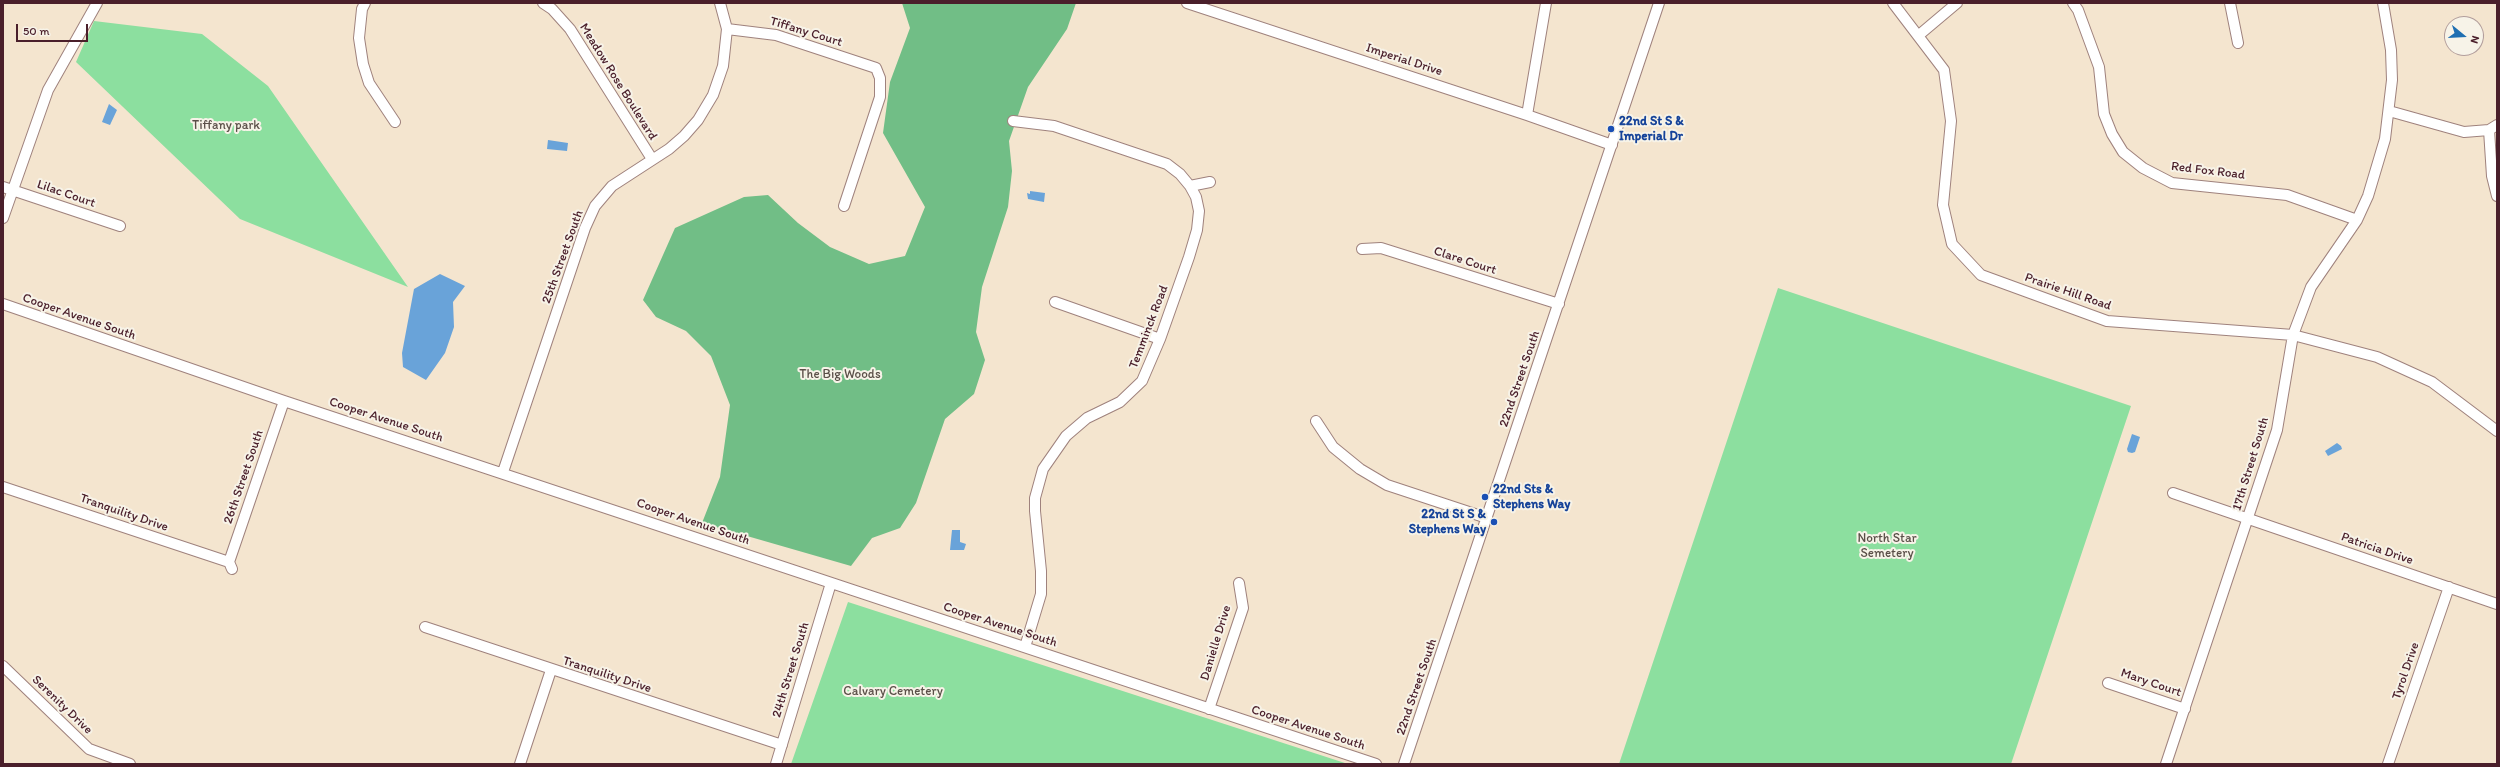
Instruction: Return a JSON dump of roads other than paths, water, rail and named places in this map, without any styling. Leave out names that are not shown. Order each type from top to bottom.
[{"type":"street","points":[[3,218],[7,188],[48,90],[96,3]]},
{"type":"street","points":[[365,3],[362,9],[359,38],[363,64],[370,83],[395,122]]},
{"type":"street","name":"Meadow Rose Boulevard","points":[[543,3],[552,9],[570,29],[652,159]]},
{"type":"street","name":"25th Street South","points":[[503,472],[595,206],[612,186],[684,136],[698,120],[713,95],[723,66],[728,29],[720,3]]},
{"type":"street","name":"Imperial Drive","points":[[1187,3],[1527,115],[1612,145]]},
{"type":"street","points":[[1527,115],[1546,3]]},
{"type":"street","name":"22nd Street South","points":[[1404,764],[1660,3]]},
{"type":"street","name":"Prairie Hill Road","points":[[1893,3],[1919,35],[1944,70],[1951,121],[1943,205],[1952,244],[1981,275],[2107,321],[2293,335],[2377,357],[2432,382],[2497,431]]},
{"type":"street","points":[[1919,35],[1957,3]]},
{"type":"street","name":"Red Fox Road","points":[[2073,3],[2078,10],[2098,67],[2104,114],[2112,134],[2124,152],[2143,168],[2172,183],[2287,195],[2356,220]]},
{"type":"street","points":[[2230,3],[2238,43]]},
{"type":"street","name":"17th Street South","points":[[2166,764],[2277,430],[2293,335],[2311,287],[2356,220],[2368,196],[2383,147],[2392,80],[2391,50],[2383,3]]},
{"type":"street","name":"Tiffany Court","points":[[728,29],[776,35],[876,68],[880,78],[880,97],[844,206]]},
{"type":"street","points":[[2389,111],[2464,132],[2493,128],[2492,176],[2497,196]]},
{"type":"street","name":"Temminck Road","points":[[1013,121],[1054,126],[1156,160],[1180,174],[1190,186],[1196,197],[1199,211],[1197,230],[1160,339],[1142,381],[1120,402],[1087,418],[1066,436],[1043,469],[1035,498],[1041,571],[1040,594],[1025,647]]},
{"type":"street","points":[[1190,186],[1210,182]]},
{"type":"street","name":"Lilac Court","points":[[7,188],[120,226]]},
{"type":"street","name":"Clare Court","points":[[1362,249],[1381,248],[1558,304]]},
{"type":"street","points":[[1055,302],[1160,339]]},
{"type":"street","name":"Cooper Avenue South","points":[[3,304],[284,400],[1376,764]]},
{"type":"street","name":"26th Street South","points":[[230,566],[284,400]]},
{"type":"street","points":[[1316,421],[1334,448],[1360,469],[1388,485],[1486,518]]},
{"type":"street","name":"Tranquility Drive","points":[[3,487],[230,566]]},
{"type":"street","name":"Patricia Drive","points":[[2173,493],[2497,604]]},
{"type":"street","name":"24th Street South","points":[[776,764],[831,583]]},
{"type":"street","name":"Danielle Drive","points":[[1209,709],[1243,608],[1239,583]]},
{"type":"street","name":"Tyrol Drive","points":[[2388,764],[2448,587]]},
{"type":"street","name":"Tranquility Drive","points":[[425,627],[551,670],[782,745]]},
{"type":"street","name":"Serenity Drive","points":[[3,666],[89,749],[130,764]]},
{"type":"street","points":[[520,764],[551,670]]},
{"type":"street","name":"Mary Court","points":[[2108,683],[2185,708]]},
{"type":"water","points":[[109,104],[117,110],[110,125],[102,122]]},
{"type":"water","points":[[548,140],[568,143],[567,151],[547,149]]},
{"type":"water","points":[[1030,191],[1045,193],[1044,202],[1028,199],[1027,193],[1030,194]]},
{"type":"water","points":[[440,274],[465,286],[453,302],[454,327],[445,353],[426,380],[403,367],[402,353],[414,289]]},
{"type":"water","points":[[2132,434],[2140,437],[2135,452],[2132,453],[2128,452],[2127,449]]},
{"type":"water","points":[[2337,443],[2342,449],[2328,456],[2325,451]]},
{"type":"water","points":[[952,530],[960,530],[960,542],[966,544],[964,550],[950,550]]},
{"type":"place","name":"22nd St S & Imperial Dr","points":[[1611,129]]},
{"type":"place","name":"22nd Sts & Stephens Way","points":[[1485,497]]},
{"type":"place","name":"22nd St S & Stephens Way","points":[[1494,522]]},
{"type":"park label","name":"Tiffany park","points":[[226,126]]},
{"type":"park label","name":"The Big Woods","points":[[840,375]]},
{"type":"park label","name":"North Star Semetery","points":[[1887,546]]},
{"type":"park label","name":"Calvary Cemetery","points":[[893,692]]}]
